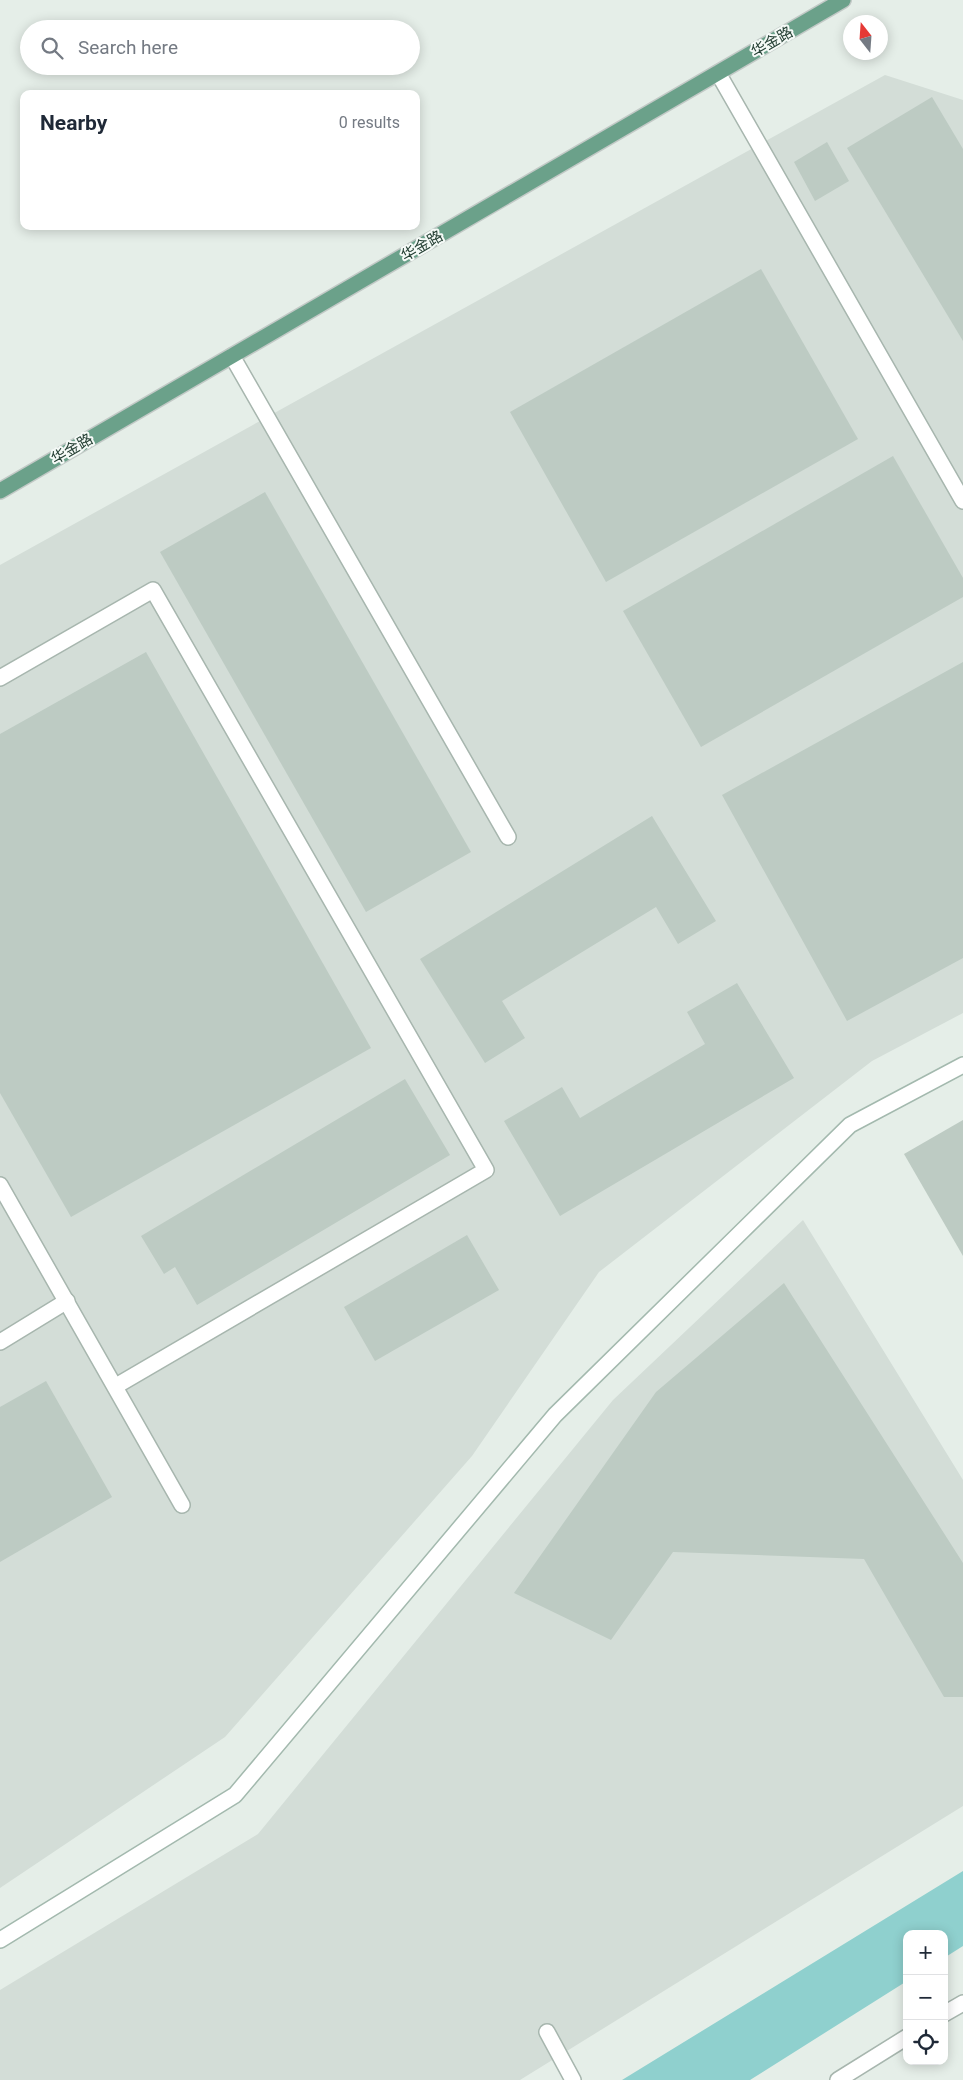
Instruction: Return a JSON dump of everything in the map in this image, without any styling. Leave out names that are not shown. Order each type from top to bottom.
[{"type":"main road","name":"华金路","points":[[0,491],[843,0]]},
{"type":"street","points":[[718,73],[963,501]]},
{"type":"street","points":[[232,356],[508,837]]},
{"type":"street","points":[[0,678],[153,590],[486,1170],[116,1386]]},
{"type":"street","points":[[0,1940],[235,1795],[555,1415],[850,1125],[963,1065]]},
{"type":"street","points":[[0,1185],[182,1505]]},
{"type":"street","points":[[0,1342],[67,1301]]},
{"type":"street","points":[[948,2012],[963,2003]]},
{"type":"street","points":[[547,2032],[574,2080]]},
{"type":"street","points":[[838,2080],[903,2040]]},
{"type":"shaded area","points":[[885,75],[963,100],[963,1013],[872,1061],[599,1272],[472,1456],[225,1737],[0,1888],[0,565]]},
{"type":"shaded area","points":[[803,1220],[963,1480],[963,1806],[520,2080],[0,2080],[0,1990],[258,1834],[613,1400]]},
{"type":"water","points":[[963,1871],[963,1946],[948,1955],[948,1930],[903,1930],[903,1984],[750,2080],[622,2080]]},
{"type":"building","points":[[932,97],[963,149],[963,341],[847,148]]},
{"type":"building","points":[[827,142],[849,181],[815,201],[794,162]]},
{"type":"building","points":[[761,269],[858,439],[606,582],[510,412]]},
{"type":"building","points":[[893,456],[963,578],[963,597],[701,747],[623,611]]},
{"type":"building","points":[[265,492],[471,852],[366,912],[160,552]]},
{"type":"building","points":[[146,652],[371,1048],[71,1217],[0,1093],[0,734]]},
{"type":"building","points":[[963,662],[963,958],[847,1021],[722,795]]},
{"type":"building","points":[[652,816],[716,921],[678,944],[656,907],[502,1001],[525,1038],[485,1063],[420,959]]},
{"type":"building","points":[[737,983],[794,1078],[560,1216],[504,1121],[562,1087],[580,1118],[705,1044],[687,1012]]},
{"type":"building","points":[[405,1079],[450,1155],[197,1305],[175,1267],[164,1274],[141,1236]]},
{"type":"building","points":[[963,1120],[963,1256],[904,1154]]},
{"type":"building","points":[[467,1235],[499,1290],[375,1361],[344,1307]]},
{"type":"building","points":[[784,1283],[963,1563],[963,1697],[944,1697],[864,1559],[673,1552],[611,1640],[514,1593],[656,1392]]},
{"type":"building","points":[[46,1381],[112,1497],[0,1562],[0,1407]]}]
